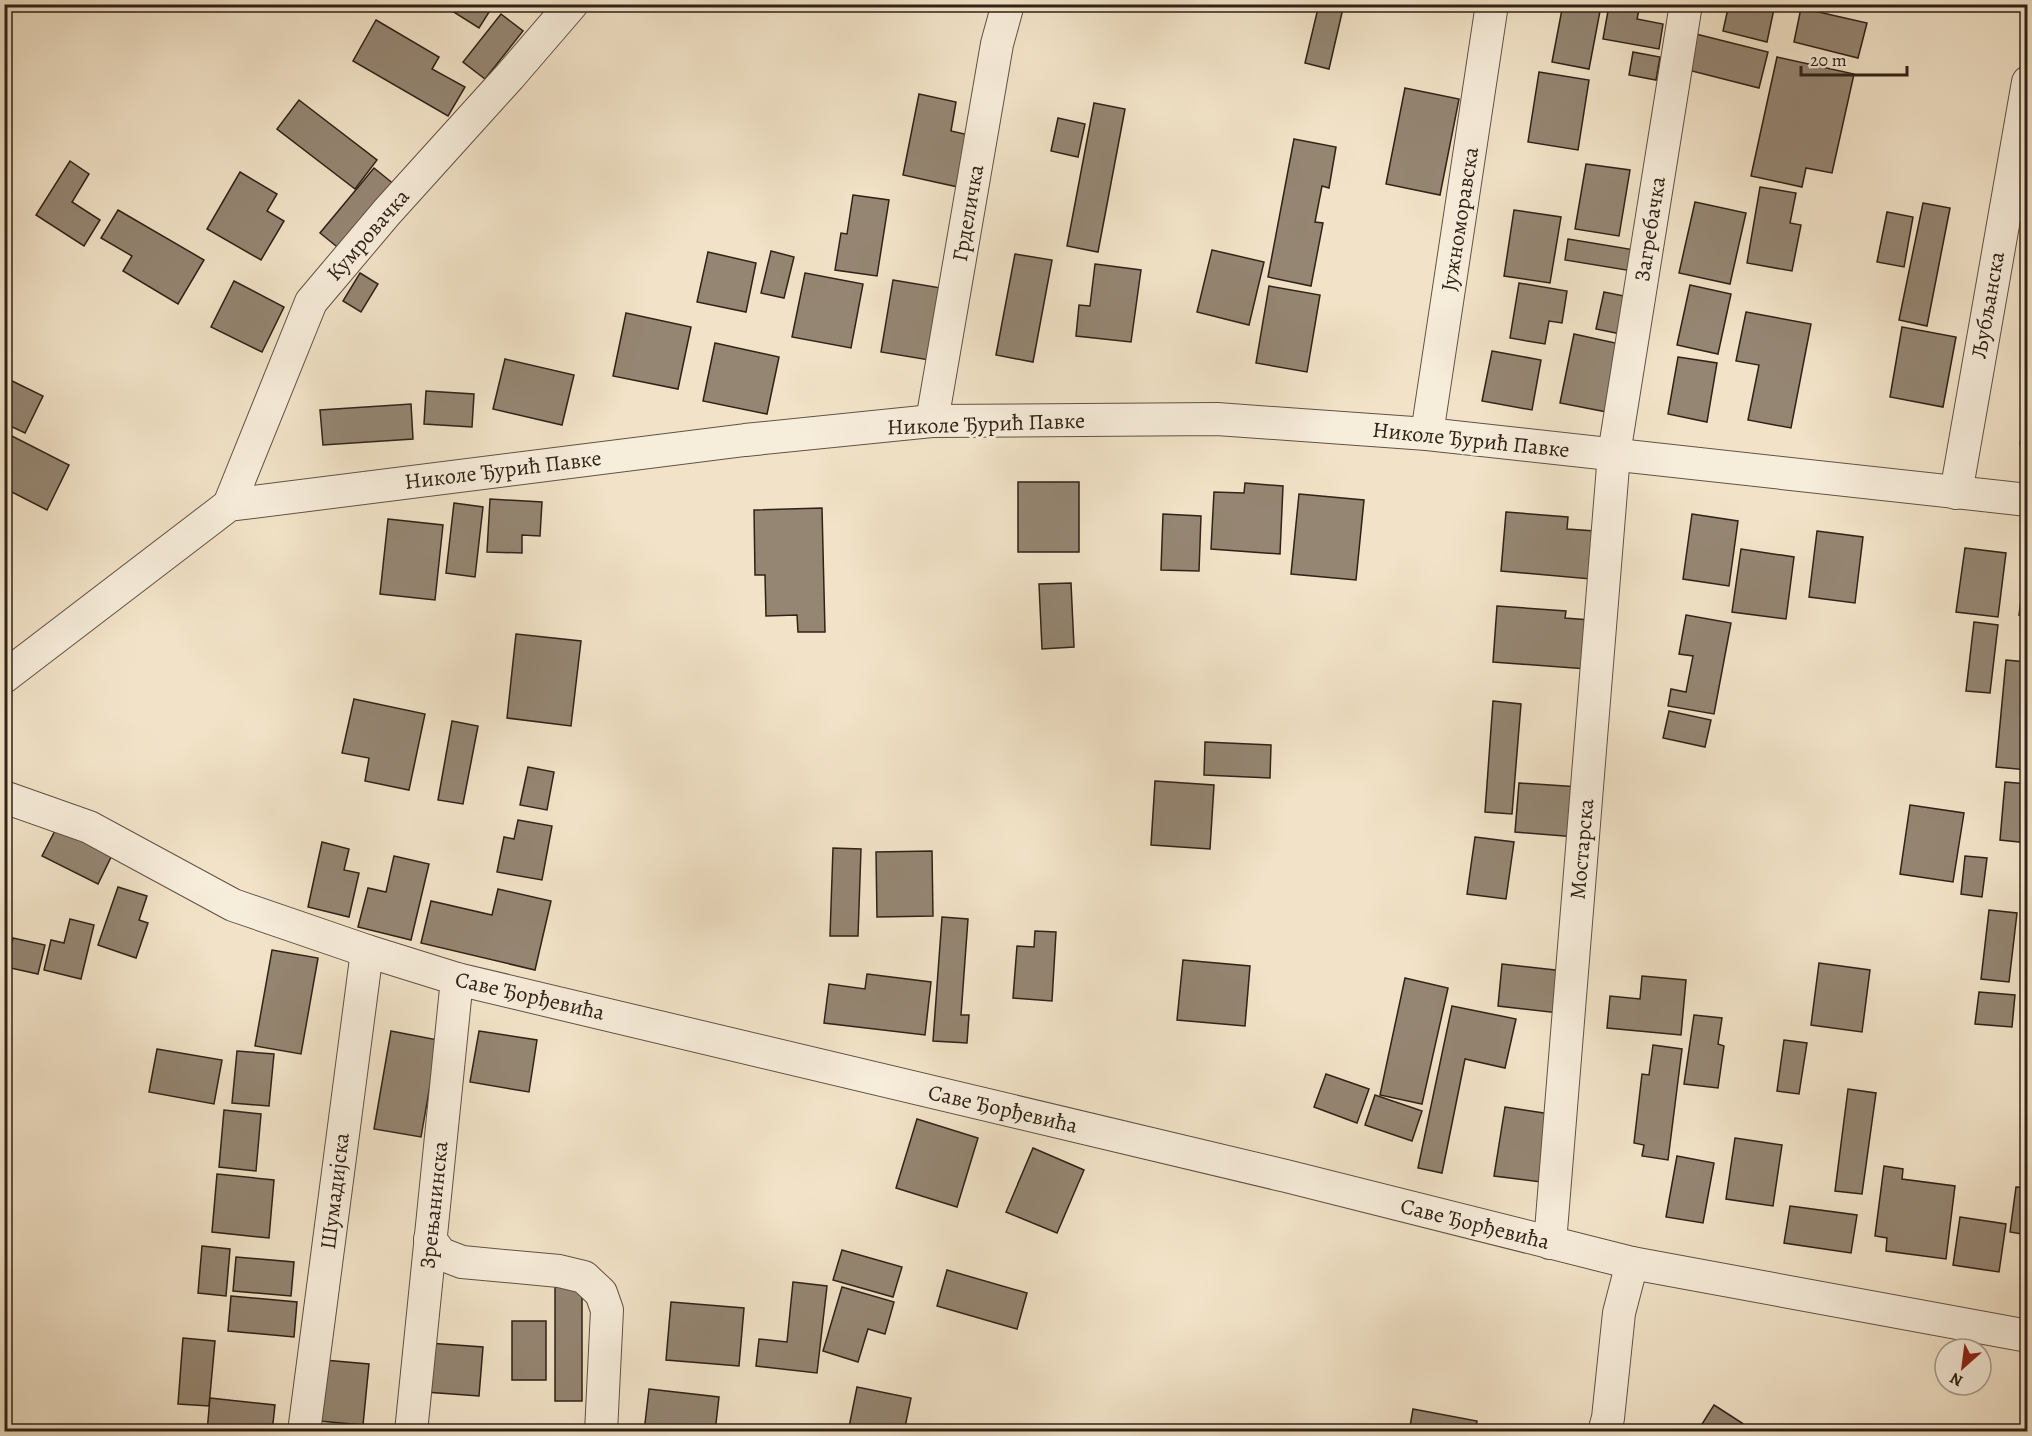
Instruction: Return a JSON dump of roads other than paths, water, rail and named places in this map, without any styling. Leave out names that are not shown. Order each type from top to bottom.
[{"type":"street","name":"Кумровачка","points":[[229,505],[311,302],[387,212],[572,4]]},
{"type":"street","name":"Грделичка","points":[[932,421],[997,44],[1008,4]]},
{"type":"street","name":"Јужноморавска","points":[[1427,434],[1492,4]]},
{"type":"street","name":"Загребачка","points":[[1614,454],[1686,4]]},
{"type":"street","name":"Љубљанска","points":[[1956,493],[2028,82]]},
{"type":"street","name":"Николе Ђурић Павке","points":[[229,505],[745,440],[932,421],[1217,419],[1427,434],[2028,500]]},
{"type":"street","name":"Мостарска","points":[[1551,1243],[1614,454]]},
{"type":"street","points":[[4,677],[229,505]]},
{"type":"street","name":"Саве Ђорђевића","points":[[4,797],[89,827],[233,905],[457,979],[1286,1176],[1632,1263],[2028,1336]]},
{"type":"street","name":"Шумадијска","points":[[304,1431],[367,951]]},
{"type":"street","name":"Зрењанинска","points":[[411,1431],[457,979]]},
{"type":"street","points":[[430,1239],[441,1254],[462,1262],[559,1271],[584,1277],[601,1293],[607,1310],[601,1431]]},
{"type":"street","points":[[1604,1431],[1608,1418],[1619,1312],[1632,1263]]}]
